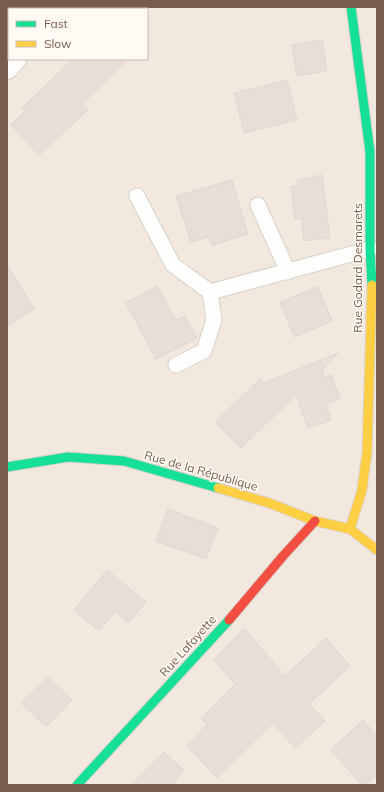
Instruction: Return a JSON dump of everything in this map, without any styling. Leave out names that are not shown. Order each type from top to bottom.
[{"type":"street","name":"Rue Godard Desmarets","points":[[350,529],[362,490],[367,452],[372,272],[370,249],[370,152],[351,7]]},
{"type":"street","points":[[7,68],[14,60]]},
{"type":"street","name":"Rue de la République","points":[[7,467],[68,457],[124,461],[270,503],[315,521],[350,529],[377,550]]},
{"type":"street","name":"Rue Lafayette","points":[[77,785],[242,605],[315,521]]},
{"type":"lane","points":[[137,196],[173,265],[210,292],[214,320],[204,351],[176,365]]},
{"type":"lane","points":[[258,205],[288,272]]},
{"type":"lane","points":[[210,292],[370,249]]},
{"type":"shaded area","points":[[7,7],[377,7],[377,785],[7,785]]},
{"type":"building","points":[[322,40],[327,71],[297,76],[292,45]]},
{"type":"building","points":[[72,60],[127,60],[82,104],[88,110],[39,155],[11,125],[25,111],[22,108]]},
{"type":"building","points":[[287,80],[297,120],[244,133],[234,93]]},
{"type":"building","points":[[322,175],[330,238],[303,241],[302,219],[295,219],[291,187],[298,186],[297,180]]},
{"type":"building","points":[[232,180],[248,234],[212,245],[209,237],[191,242],[176,196]]},
{"type":"building","points":[[7,264],[34,309],[7,326]]},
{"type":"building","points":[[157,286],[176,320],[185,316],[197,338],[156,359],[126,303]]},
{"type":"building","points":[[318,287],[332,321],[294,337],[280,302]]},
{"type":"building","points":[[338,353],[322,370],[325,377],[331,375],[340,398],[326,404],[331,420],[308,428],[296,395],[241,448],[215,422],[261,378],[264,383]]},
{"type":"building","points":[[168,509],[218,528],[206,559],[156,541]]},
{"type":"building","points":[[107,570],[146,602],[128,623],[115,612],[99,631],[74,610]]},
{"type":"building","points":[[244,628],[285,676],[326,638],[350,666],[309,704],[325,721],[295,748],[273,723],[217,778],[187,746],[207,725],[201,719],[235,684],[214,660]]},
{"type":"building","points":[[48,677],[72,700],[46,727],[21,703]]},
{"type":"building","points":[[363,720],[377,736],[377,775],[365,785],[362,785],[331,750]]},
{"type":"building","points":[[164,752],[184,770],[172,785],[131,785]]},
{"type":"traffic: fast","points":[[351,7],[370,152],[370,249],[372,285]]},
{"type":"traffic: fast","points":[[7,467],[68,457],[124,461],[218,488]]},
{"type":"traffic: fast","points":[[77,785],[229,620]]},
{"type":"traffic: slow","points":[[350,529],[362,490],[367,452],[372,285]]},
{"type":"traffic: slow","points":[[218,488],[269,503],[315,521],[350,529],[377,550]]},
{"type":"traffic: jam","points":[[229,620],[283,556],[315,521]]}]
